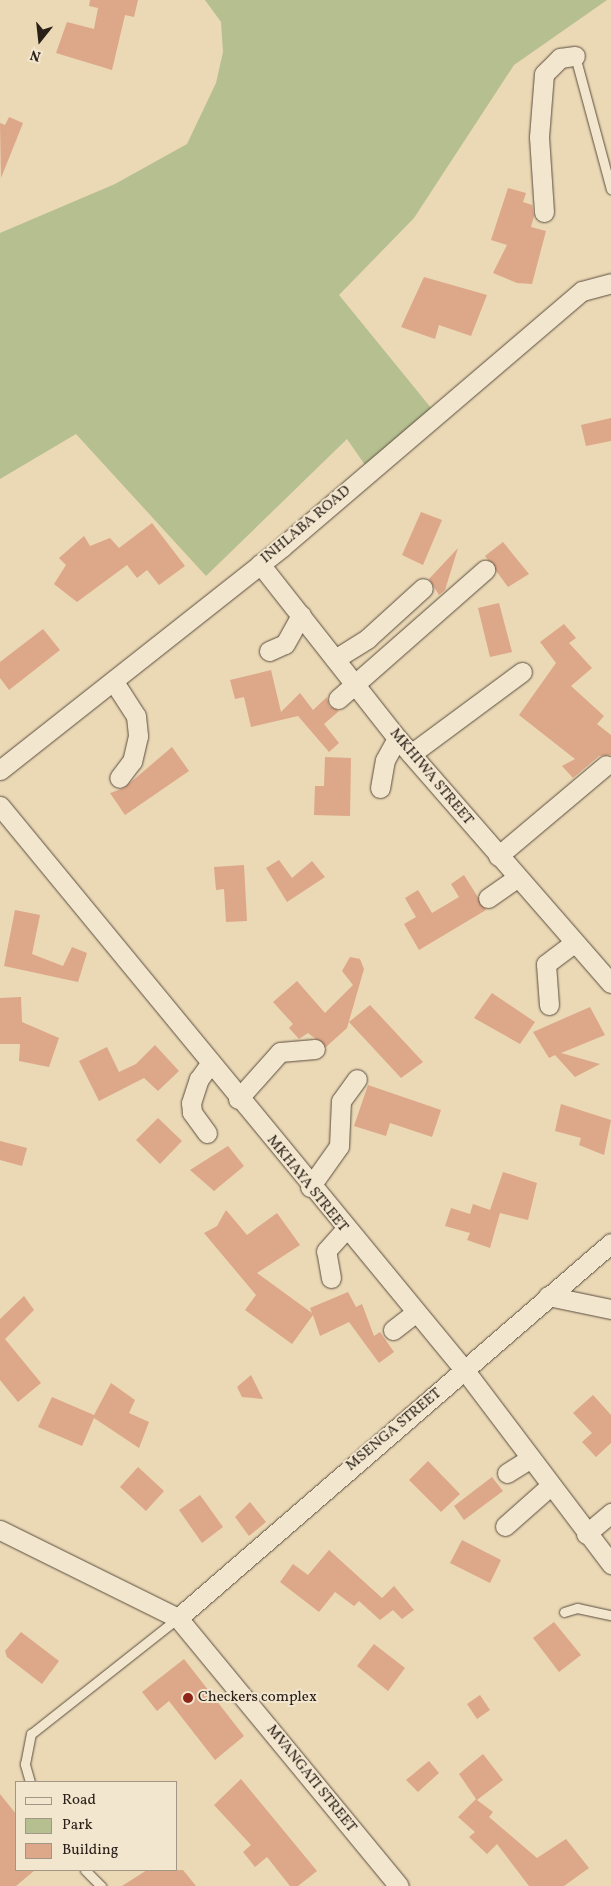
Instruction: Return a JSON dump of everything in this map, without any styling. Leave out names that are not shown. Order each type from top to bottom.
[{"type":"street","points":[[544,212],[539,137],[544,74],[560,58],[575,56]]},
{"type":"street","name":"INHLABA ROAD","points":[[0,770],[114,682],[260,564],[582,291],[611,283]]},
{"type":"street","name":"MKHIWA STREET","points":[[260,564],[397,738],[517,878],[611,983]]},
{"type":"street","points":[[338,699],[486,570]]},
{"type":"street","points":[[335,658],[368,638],[424,588]]},
{"type":"street","points":[[269,651],[285,644],[301,615]]},
{"type":"street","points":[[411,754],[522,672]]},
{"type":"street","points":[[114,682],[136,716],[138,736],[132,761],[119,778]]},
{"type":"street","points":[[380,788],[384,760],[397,738]]},
{"type":"street","points":[[498,856],[606,765]]},
{"type":"street","name":"MKHAYA STREET","points":[[0,806],[310,1188],[466,1372],[531,1458],[549,1487],[586,1534],[609,1558]]},
{"type":"street","points":[[488,898],[517,878]]},
{"type":"street","points":[[549,1005],[546,964],[574,943]]},
{"type":"street","points":[[238,1099],[280,1052],[315,1049]]},
{"type":"street","points":[[207,1132],[192,1112],[192,1103],[199,1079],[210,1064]]},
{"type":"street","points":[[310,1188],[339,1146],[341,1101],[357,1079]]},
{"type":"street","points":[[331,1278],[326,1251],[345,1230]]},
{"type":"street","name":"MSENGA STREET","points":[[178,1618],[402,1421],[466,1372],[548,1296],[611,1243]]},
{"type":"street","points":[[548,1296],[611,1308]]},
{"type":"street","points":[[393,1330],[416,1312]]},
{"type":"street","points":[[508,1473],[531,1458]]},
{"type":"street","points":[[505,1526],[549,1487]]},
{"type":"street","points":[[586,1534],[611,1513]]},
{"type":"street","name":"MVANGATI STREET","points":[[0,1530],[178,1618],[399,1886]]},
{"type":"lane","points":[[575,56],[611,189]]},
{"type":"lane","points":[[564,1612],[577,1608],[611,1615]]},
{"type":"lane","points":[[30,1781],[25,1764],[32,1734],[178,1618]]},
{"type":"lane","points":[[86,1871],[101,1886]]},
{"type":"green space","points":[[205,0],[607,0],[514,65],[414,218],[339,295],[436,414],[365,465],[347,439],[206,576],[76,434],[0,479],[0,233],[115,184],[187,144],[216,83],[223,52],[221,22]]},
{"type":"building","points":[[90,0],[138,0],[134,17],[125,15],[112,70],[56,53],[67,22],[94,29],[98,8],[89,6]]},
{"type":"building","points":[[9,117],[23,123],[1,178],[0,123],[5,125]]},
{"type":"building","points":[[508,188],[526,193],[523,202],[532,205],[534,216],[531,227],[546,231],[532,284],[517,283],[493,273],[507,245],[491,240]]},
{"type":"building","points":[[424,277],[487,295],[471,336],[439,325],[435,339],[401,327]]},
{"type":"building","points":[[611,418],[611,441],[586,446],[581,425]]},
{"type":"building","points":[[421,512],[442,520],[423,565],[402,555]]},
{"type":"building","points":[[152,523],[185,566],[159,585],[147,570],[137,578],[127,565],[77,602],[54,584],[66,565],[59,558],[84,536],[90,546],[110,538],[119,548]]},
{"type":"building","points":[[503,542],[529,574],[508,587],[485,556]]},
{"type":"building","points":[[458,548],[445,590],[439,595],[429,579]]},
{"type":"building","points":[[499,603],[512,652],[490,657],[478,608]]},
{"type":"building","points":[[564,624],[576,638],[569,643],[592,668],[571,686],[604,716],[597,724],[611,735],[611,755],[599,756],[573,778],[562,766],[575,759],[519,715],[556,663],[540,642]]},
{"type":"building","points":[[43,629],[60,650],[9,690],[0,678],[0,662]]},
{"type":"building","points":[[271,670],[281,712],[300,693],[313,710],[327,697],[329,706],[339,711],[324,724],[339,743],[329,752],[298,716],[251,727],[244,697],[235,699],[230,680]]},
{"type":"building","points":[[172,747],[189,771],[125,815],[110,793],[124,788]]},
{"type":"building","points":[[325,757],[351,758],[350,816],[314,815],[315,786],[324,786]]},
{"type":"building","points":[[279,860],[292,878],[312,861],[325,877],[287,902],[266,868]]},
{"type":"building","points":[[244,865],[247,921],[226,922],[224,889],[216,890],[214,867]]},
{"type":"building","points":[[464,875],[486,910],[419,950],[404,924],[416,917],[405,898],[418,890],[432,913],[459,897],[451,884]]},
{"type":"building","points":[[15,910],[40,915],[32,954],[63,966],[72,947],[87,953],[78,982],[4,966]]},
{"type":"building","points":[[350,957],[360,959],[364,969],[347,1028],[326,1047],[308,1033],[299,1039],[289,1028],[293,1024],[273,1002],[297,981],[325,1013],[353,985],[342,971]]},
{"type":"building","points":[[492,993],[535,1022],[520,1044],[474,1018]]},
{"type":"building","points":[[21,997],[22,1022],[59,1038],[49,1067],[19,1061],[20,1044],[0,1044],[0,998]]},
{"type":"building","points":[[370,1005],[423,1062],[401,1078],[349,1022]]},
{"type":"building","points":[[590,1007],[605,1035],[561,1053],[600,1064],[575,1077],[555,1055],[549,1058],[533,1032]]},
{"type":"building","points":[[155,1045],[179,1071],[158,1091],[144,1078],[99,1101],[79,1061],[107,1047],[119,1072],[136,1064]]},
{"type":"building","points":[[368,1085],[441,1110],[432,1137],[390,1123],[386,1136],[354,1126]]},
{"type":"building","points":[[561,1104],[611,1120],[604,1155],[579,1145],[581,1138],[555,1131]]},
{"type":"building","points":[[158,1118],[182,1141],[160,1164],[136,1140]]},
{"type":"building","points":[[0,1141],[27,1148],[22,1166],[0,1160]]},
{"type":"building","points":[[228,1146],[244,1166],[214,1191],[190,1170]]},
{"type":"building","points":[[503,1172],[537,1183],[528,1220],[500,1213],[490,1248],[467,1240],[470,1233],[445,1226],[451,1208],[470,1214],[473,1204],[490,1210]]},
{"type":"building","points":[[226,1210],[247,1235],[277,1213],[300,1245],[257,1273],[312,1313],[310,1308],[348,1292],[356,1307],[362,1304],[374,1336],[380,1332],[394,1352],[379,1363],[349,1322],[320,1336],[313,1315],[292,1344],[245,1310],[256,1295],[204,1233],[217,1226]]},
{"type":"building","points":[[24,1296],[34,1310],[5,1339],[41,1383],[18,1402],[0,1380],[0,1319]]},
{"type":"building","points":[[251,1375],[263,1399],[242,1397],[237,1387]]},
{"type":"building","points":[[111,1383],[135,1400],[129,1413],[149,1422],[139,1448],[94,1418],[82,1446],[38,1427],[52,1397],[94,1415]]},
{"type":"building","points":[[593,1395],[611,1415],[611,1443],[596,1457],[582,1442],[592,1433],[573,1413]]},
{"type":"building","points":[[428,1461],[460,1494],[441,1512],[409,1480]]},
{"type":"building","points":[[138,1467],[164,1491],[146,1511],[120,1487]]},
{"type":"building","points":[[492,1477],[503,1491],[464,1520],[454,1506]]},
{"type":"building","points":[[200,1495],[223,1527],[202,1543],[179,1510]]},
{"type":"building","points":[[250,1502],[266,1522],[249,1536],[235,1517]]},
{"type":"building","points":[[462,1540],[501,1560],[490,1583],[450,1563]]},
{"type":"building","points":[[329,1550],[382,1598],[394,1586],[414,1610],[402,1619],[393,1610],[380,1620],[359,1601],[354,1606],[335,1592],[319,1612],[280,1582],[293,1564],[308,1575]]},
{"type":"building","points":[[554,1622],[581,1655],[559,1672],[533,1638]]},
{"type":"building","points":[[21,1632],[59,1661],[42,1684],[7,1657],[5,1651]]},
{"type":"building","points":[[374,1644],[405,1668],[388,1691],[357,1666]]},
{"type":"building","points":[[184,1659],[244,1736],[215,1760],[169,1701],[157,1711],[142,1692]]},
{"type":"building","points":[[480,1695],[490,1710],[477,1719],[467,1704]]},
{"type":"building","points":[[483,1754],[503,1780],[477,1800],[493,1812],[489,1817],[537,1858],[566,1839],[589,1868],[564,1886],[529,1886],[497,1844],[487,1854],[469,1837],[475,1832],[458,1817],[476,1799],[459,1774]]},
{"type":"building","points":[[429,1761],[439,1773],[418,1792],[406,1780]]},
{"type":"building","points":[[241,1779],[317,1871],[298,1886],[290,1886],[267,1857],[255,1867],[243,1852],[251,1845],[214,1805]]},
{"type":"building","points":[[0,1794],[15,1813],[15,1871],[34,1871],[16,1886],[0,1886]]},
{"type":"building","points":[[183,1870],[196,1886],[122,1886],[145,1871]]},
{"type":"place","name":"Checkers complex","points":[[188,1698]]}]
